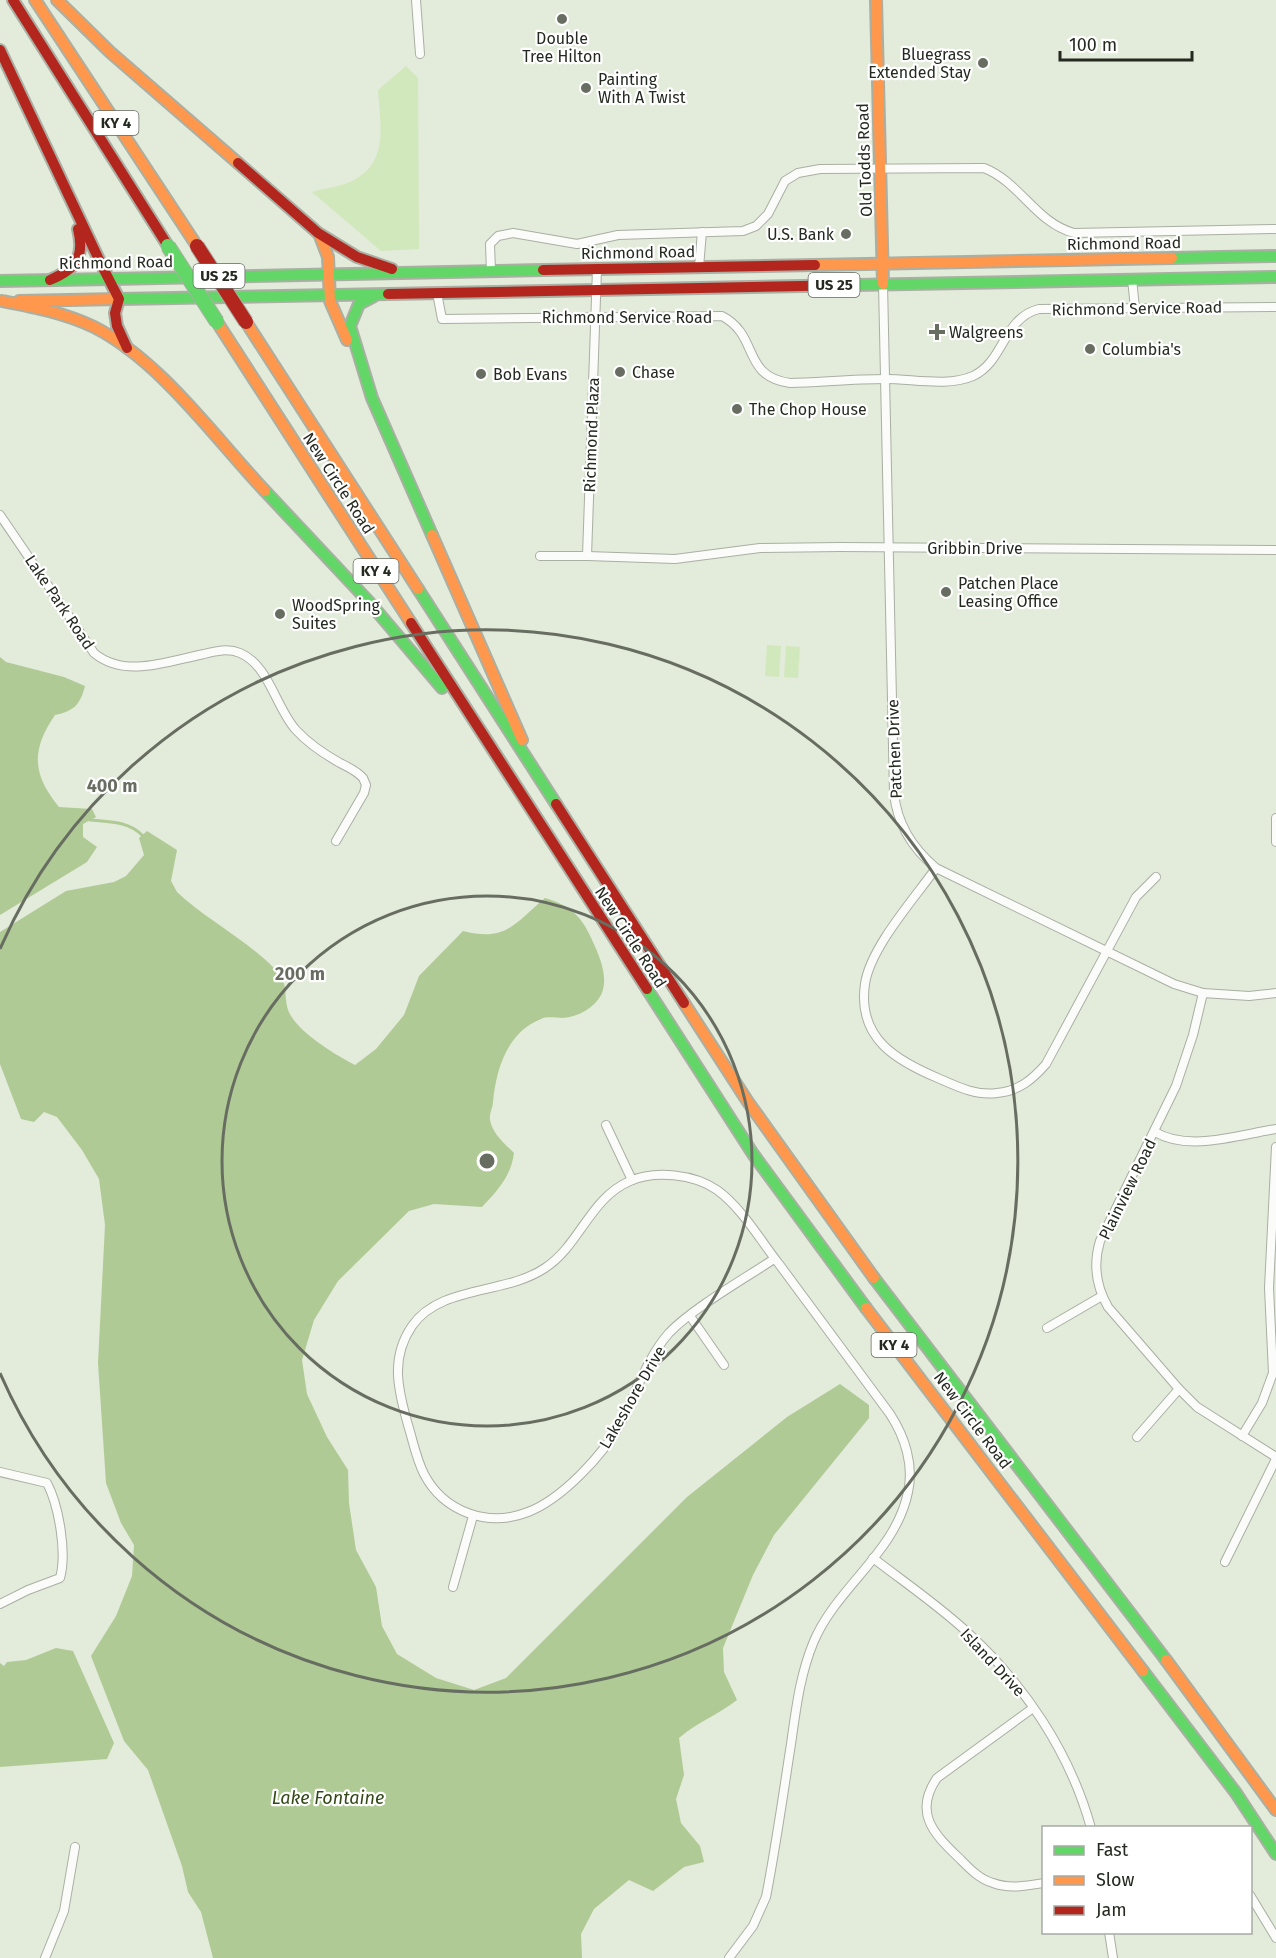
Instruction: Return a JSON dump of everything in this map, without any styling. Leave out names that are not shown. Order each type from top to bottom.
[{"type":"main road","name":"New Circle Road","points":[[13,0],[168,246],[753,1154],[830,1260],[1236,1793],[1276,1854]]},
{"type":"main road","name":"New Circle Road","points":[[35,0],[197,246],[689,1014],[803,1182],[1208,1716],[1276,1810]]},
{"type":"main road","points":[[57,0],[110,52],[318,233],[357,257],[409,273]]},
{"type":"main road","name":"Old Todds Road","points":[[876,0],[883,284]]},
{"type":"main road","points":[[0,50],[62,184],[102,266],[111,279],[119,299],[115,313],[117,326],[129,351]]},
{"type":"main road","points":[[50,280],[68,274],[76,267],[82,249],[79,232],[62,184]]},
{"type":"main road","points":[[318,233],[325,242],[329,255],[327,274],[329,294],[517,730],[563,819]]},
{"type":"main road","name":"Richmond Road","points":[[0,281],[1276,256]]},
{"type":"main road","name":"US 25","points":[[1,301],[1276,277]]},
{"type":"main road","points":[[369,388],[351,335],[350,321],[363,300],[391,293]]},
{"type":"main road","points":[[1,301],[44,309],[79,321],[108,336],[129,351],[194,415],[401,637],[446,693],[536,819]]},
{"type":"street","points":[[416,0],[420,54]]},
{"type":"street","points":[[491,272],[490,244],[502,234],[528,234],[577,244],[618,235],[743,231],[756,226],[768,214],[781,185],[798,173],[820,169],[984,168],[1000,175],[1053,225],[1074,233],[1276,229]]},
{"type":"street","points":[[699,267],[702,232]]},
{"type":"street","name":"Richmond Plaza","points":[[587,556],[597,269]]},
{"type":"street","points":[[1132,279],[1135,308]]},
{"type":"street","name":"Patchen Drive","points":[[883,284],[895,804],[907,836],[920,854],[936,868],[1159,978],[1203,993],[1249,996],[1276,993]]},
{"type":"street","name":"Richmond Service Road","points":[[437,293],[442,319],[722,316],[738,327],[747,340],[754,364],[761,373],[777,381],[886,379],[935,381],[974,376],[994,357],[1018,319],[1031,311],[1048,308],[1276,307]]},
{"type":"street","name":"Lake Park Road","points":[[0,515],[94,653],[101,659],[126,668],[219,650],[239,652],[251,658],[296,730],[321,752],[363,778],[366,784],[364,793],[336,841]]},
{"type":"street","name":"Gribbin Drive","points":[[587,556],[675,559],[760,548],[1276,550]]},
{"type":"street","points":[[540,556],[587,556]]},
{"type":"street","points":[[1276,818],[1276,842]]},
{"type":"street","points":[[936,868],[878,951],[869,968],[865,986],[866,1012],[870,1025],[886,1049],[906,1065],[976,1092],[997,1094],[1020,1087],[1032,1080],[1046,1064],[1136,897],[1156,878]]},
{"type":"street","name":"Plainview Road","points":[[1203,993],[1187,1055],[1155,1132],[1100,1241],[1096,1266],[1102,1296],[1114,1315],[1179,1389],[1197,1407],[1276,1458]]},
{"type":"street","points":[[606,1125],[632,1180]]},
{"type":"street","points":[[1155,1132],[1170,1140],[1193,1142],[1276,1129]]},
{"type":"street","points":[[1242,1436],[1269,1387],[1275,1362],[1269,1288],[1276,1147]]},
{"type":"street","name":"Lakeshore Drive","points":[[729,1958],[753,1926],[766,1897],[797,1704],[813,1643],[828,1613],[893,1532],[906,1501],[910,1474],[904,1442],[891,1414],[774,1258],[736,1208],[714,1189],[678,1176],[644,1177],[632,1180],[602,1201],[567,1247],[548,1266],[510,1285],[438,1303],[422,1315],[406,1336],[397,1361],[397,1376],[421,1468],[430,1485],[446,1500],[473,1516],[503,1518],[530,1512],[567,1486],[611,1438],[662,1342],[690,1316],[774,1258]]},
{"type":"street","points":[[1047,1328],[1102,1296]]},
{"type":"street","points":[[690,1316],[724,1365]]},
{"type":"street","points":[[1137,1437],[1179,1389]]},
{"type":"street","points":[[1225,1562],[1276,1458]]},
{"type":"street","points":[[0,1472],[47,1483],[55,1500],[63,1560],[60,1578],[56,1582],[28,1590],[0,1604]]},
{"type":"street","points":[[453,1587],[473,1516]]},
{"type":"street","name":"Island Drive","points":[[873,1558],[966,1631],[1011,1677],[1033,1708],[1070,1770],[1091,1826]]},
{"type":"street","points":[[1033,1708],[937,1778],[929,1793],[926,1812],[937,1837],[980,1877],[1011,1887],[1042,1883]]},
{"type":"street","points":[[45,1958],[64,1911],[75,1847]]},
{"type":"street","points":[[1252,1897],[1276,1938]]},
{"type":"street","points":[[1110,1934],[1113,1958]]},
{"type":"shaded area","points":[[406,66],[418,78],[419,249],[381,251],[312,192],[356,179],[374,162],[381,127],[378,90]]},
{"type":"shaded area","points":[[767,645],[781,646],[779,677],[765,676]]},
{"type":"shaded area","points":[[786,646],[800,647],[798,678],[784,677]]},
{"type":"water","points":[[0,657],[6,662],[64,677],[85,686],[81,698],[72,709],[55,715],[42,740],[38,762],[44,784],[59,807],[92,809],[96,817],[83,824],[83,837],[97,847],[87,862],[0,915]]},
{"type":"water","name":"Lake Fontaine","points":[[147,831],[177,850],[171,881],[177,892],[274,968],[285,986],[287,1006],[297,1024],[315,1040],[355,1065],[376,1049],[404,1015],[419,976],[463,931],[478,934],[500,932],[517,923],[545,898],[575,913],[585,925],[601,961],[604,975],[603,989],[594,1004],[574,1016],[543,1018],[529,1025],[505,1053],[497,1077],[490,1120],[496,1134],[514,1153],[507,1176],[498,1189],[482,1207],[434,1204],[409,1211],[338,1281],[314,1320],[302,1360],[307,1394],[327,1437],[348,1470],[349,1503],[356,1550],[376,1587],[382,1626],[397,1654],[436,1678],[474,1690],[506,1678],[687,1497],[787,1417],[840,1384],[869,1405],[869,1418],[774,1535],[753,1575],[723,1648],[724,1672],[737,1700],[679,1738],[684,1775],[676,1799],[681,1823],[700,1846],[704,1862],[684,1867],[653,1891],[629,1880],[594,1909],[581,1934],[582,1958],[213,1958],[201,1912],[188,1892],[182,1866],[148,1770],[124,1741],[91,1656],[116,1616],[132,1576],[134,1545],[121,1523],[106,1483],[98,1363],[105,1225],[99,1179],[82,1150],[57,1117],[44,1112],[34,1122],[21,1119],[0,1064],[0,932],[66,891],[114,882],[126,876],[144,855],[139,838]]},
{"type":"water","points":[[56,1648],[73,1651],[114,1743],[107,1759],[0,1767],[0,1663],[4,1666],[7,1662],[26,1660]]},
{"type":"waterway","points":[[90,820],[131,827],[142,835]]},
{"type":"traffic: fast","points":[[168,246],[217,322]]},
{"type":"traffic: fast","points":[[1172,258],[1276,256]]},
{"type":"traffic: fast","points":[[111,279],[543,270]]},
{"type":"traffic: fast","points":[[854,285],[1276,277]]},
{"type":"traffic: fast","points":[[0,281],[111,279]]},
{"type":"traffic: fast","points":[[119,299],[388,294]]},
{"type":"traffic: fast","points":[[374,296],[359,304],[350,326],[372,398],[432,535]]},
{"type":"traffic: fast","points":[[265,491],[370,603],[442,688]]},
{"type":"traffic: fast","points":[[418,589],[556,804]]},
{"type":"traffic: fast","points":[[647,989],[753,1154],[866,1308]]},
{"type":"traffic: fast","points":[[874,1278],[1166,1660]]},
{"type":"traffic: fast","points":[[1143,1671],[1236,1793],[1276,1854]]},
{"type":"traffic: slow","points":[[35,0],[197,246]]},
{"type":"traffic: slow","points":[[57,0],[110,52],[238,163]]},
{"type":"traffic: slow","points":[[876,0],[883,284]]},
{"type":"traffic: slow","points":[[320,236],[328,257],[330,301],[347,340]]},
{"type":"traffic: slow","points":[[815,265],[1172,258]]},
{"type":"traffic: slow","points":[[19,301],[119,299]]},
{"type":"traffic: slow","points":[[2,301],[60,314],[94,327],[142,359],[186,402],[265,491]]},
{"type":"traffic: slow","points":[[217,322],[411,623]]},
{"type":"traffic: slow","points":[[246,322],[418,589]]},
{"type":"traffic: slow","points":[[432,535],[522,740]]},
{"type":"traffic: slow","points":[[684,1003],[748,1102],[874,1278]]},
{"type":"traffic: slow","points":[[866,1308],[1143,1671]]},
{"type":"traffic: slow","points":[[1166,1660],[1276,1810]]},
{"type":"traffic: jam","points":[[13,0],[168,246]]},
{"type":"traffic: jam","points":[[0,50],[119,299],[115,313],[117,326],[127,348]]},
{"type":"traffic: jam","points":[[238,163],[318,233],[357,257],[392,269]]},
{"type":"traffic: jam","points":[[50,280],[66,271],[76,261],[80,247],[78,229]]},
{"type":"traffic: jam","points":[[197,246],[246,322]]},
{"type":"traffic: jam","points":[[543,270],[815,265]]},
{"type":"traffic: jam","points":[[388,294],[854,285]]},
{"type":"traffic: jam","points":[[411,623],[647,989]]},
{"type":"traffic: jam","points":[[556,804],[684,1003]]},
{"type":"place","name":"Double Tree Hilton","points":[[562,19]]},
{"type":"place","name":"Bluegrass Extended Stay","points":[[983,63]]},
{"type":"place","name":"Painting With A Twist","points":[[586,88]]},
{"type":"place","name":"U.S. Bank","points":[[846,234]]},
{"type":"place","name":"Walgreens","points":[[937,332]]},
{"type":"place","name":"Columbia's","points":[[1090,349]]},
{"type":"place","name":"Chase","points":[[620,372]]},
{"type":"place","name":"Bob Evans","points":[[481,374]]},
{"type":"place","name":"The Chop House","points":[[737,409]]},
{"type":"place","name":"Patchen Place Leasing Office","points":[[946,592]]},
{"type":"place","name":"WoodSpring Suites","points":[[280,614]]}]
